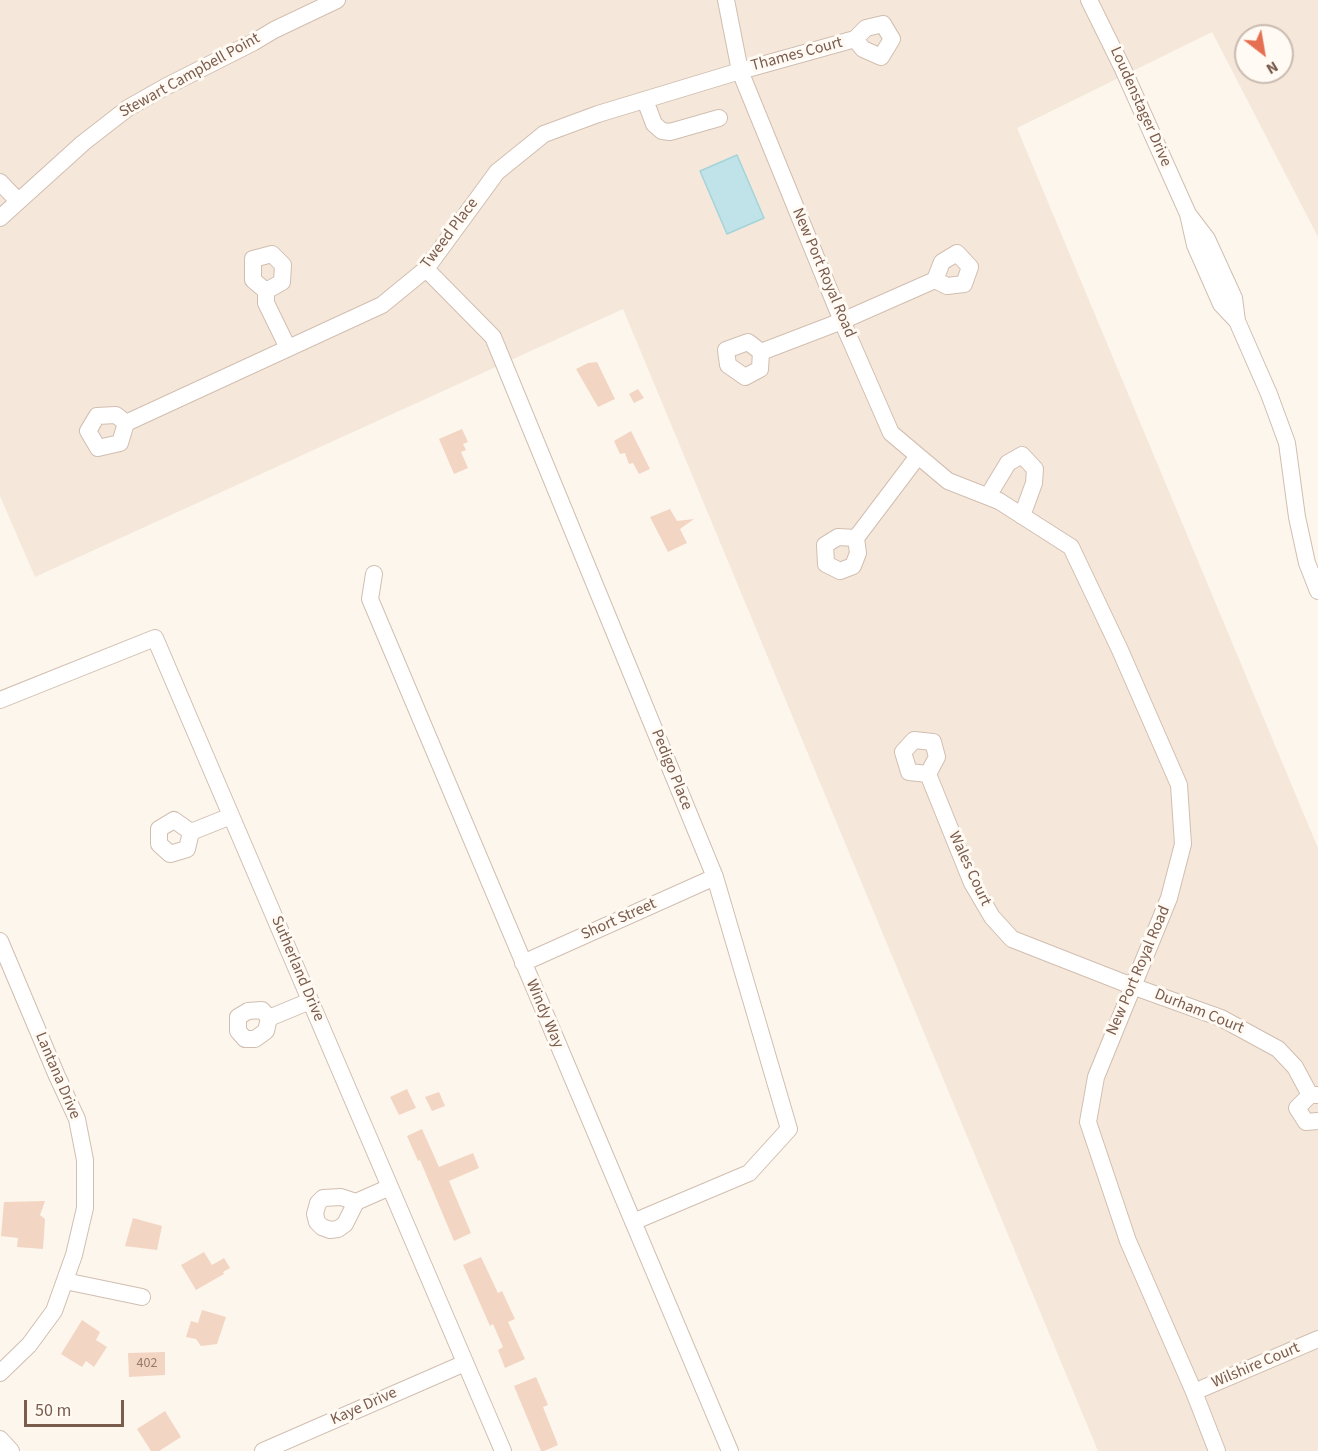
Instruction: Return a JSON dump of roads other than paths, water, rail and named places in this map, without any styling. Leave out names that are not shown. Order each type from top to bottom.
[{"type":"street","name":"Stewart Campbell Point","points":[[0,218],[91,136],[135,103],[274,30],[338,0]]},
{"type":"street","name":"New Port Royal Road","points":[[726,0],[740,71],[842,321],[891,433],[948,481],[999,501],[1071,547],[1120,650],[1179,785],[1183,844],[1169,898],[1095,1077],[1088,1122],[1128,1242],[1194,1392],[1217,1451]]},
{"type":"street","name":"Loudenstager Drive","points":[[1089,0],[1118,58],[1188,214],[1195,245],[1221,304],[1237,321],[1269,394],[1287,443],[1297,517],[1307,563],[1318,591]]},
{"type":"street","name":"Thames Court","points":[[740,71],[855,39]]},
{"type":"street","name":"Tweed Place","points":[[126,423],[382,304],[426,269],[497,172],[544,134],[598,114],[740,71]]},
{"type":"street","points":[[645,100],[654,124],[662,131],[670,132],[718,118]]},
{"type":"street","points":[[0,182],[18,201]]},
{"type":"street","name":"Pedigo Place","points":[[426,269],[493,337],[715,877],[789,1129],[749,1173],[633,1222]]},
{"type":"street","points":[[761,352],[842,321],[935,280]]},
{"type":"street","points":[[266,291],[266,303],[288,348]]},
{"type":"street","points":[[988,496],[1008,463],[1022,455],[1035,469],[1034,483],[1022,516]]},
{"type":"street","points":[[856,538],[918,456]]},
{"type":"street","name":"Windy Way","points":[[374,574],[370,599],[730,1451]]},
{"type":"street","name":"Sutherland Drive","points":[[1,700],[155,638],[503,1451]]},
{"type":"street","name":"Wales Court","points":[[928,774],[972,883],[992,918],[1012,939],[1132,986]]},
{"type":"street","points":[[191,832],[231,816]]},
{"type":"street","name":"Short Street","points":[[523,963],[715,877]]},
{"type":"street","name":"Lantana Drive","points":[[0,941],[77,1119],[85,1160],[85,1208],[74,1255],[54,1311],[29,1345],[0,1373]]},
{"type":"street","name":"Durham Court","points":[[1132,986],[1221,1018],[1278,1049],[1295,1067],[1314,1095],[1297,1108],[1306,1122],[1318,1121]]},
{"type":"street","points":[[269,1018],[310,1001]]},
{"type":"street","points":[[356,1202],[390,1187]]},
{"type":"street","points":[[64,1281],[142,1297]]},
{"type":"street","name":"Wilshire Court","points":[[1194,1392],[1318,1339]]},
{"type":"street","name":"Kaye Drive","points":[[263,1451],[465,1363]]},
{"type":"street","points":[[0,1439],[11,1451]]},
{"type":"water","points":[[737,155],[764,218],[727,234],[700,171]]}]
